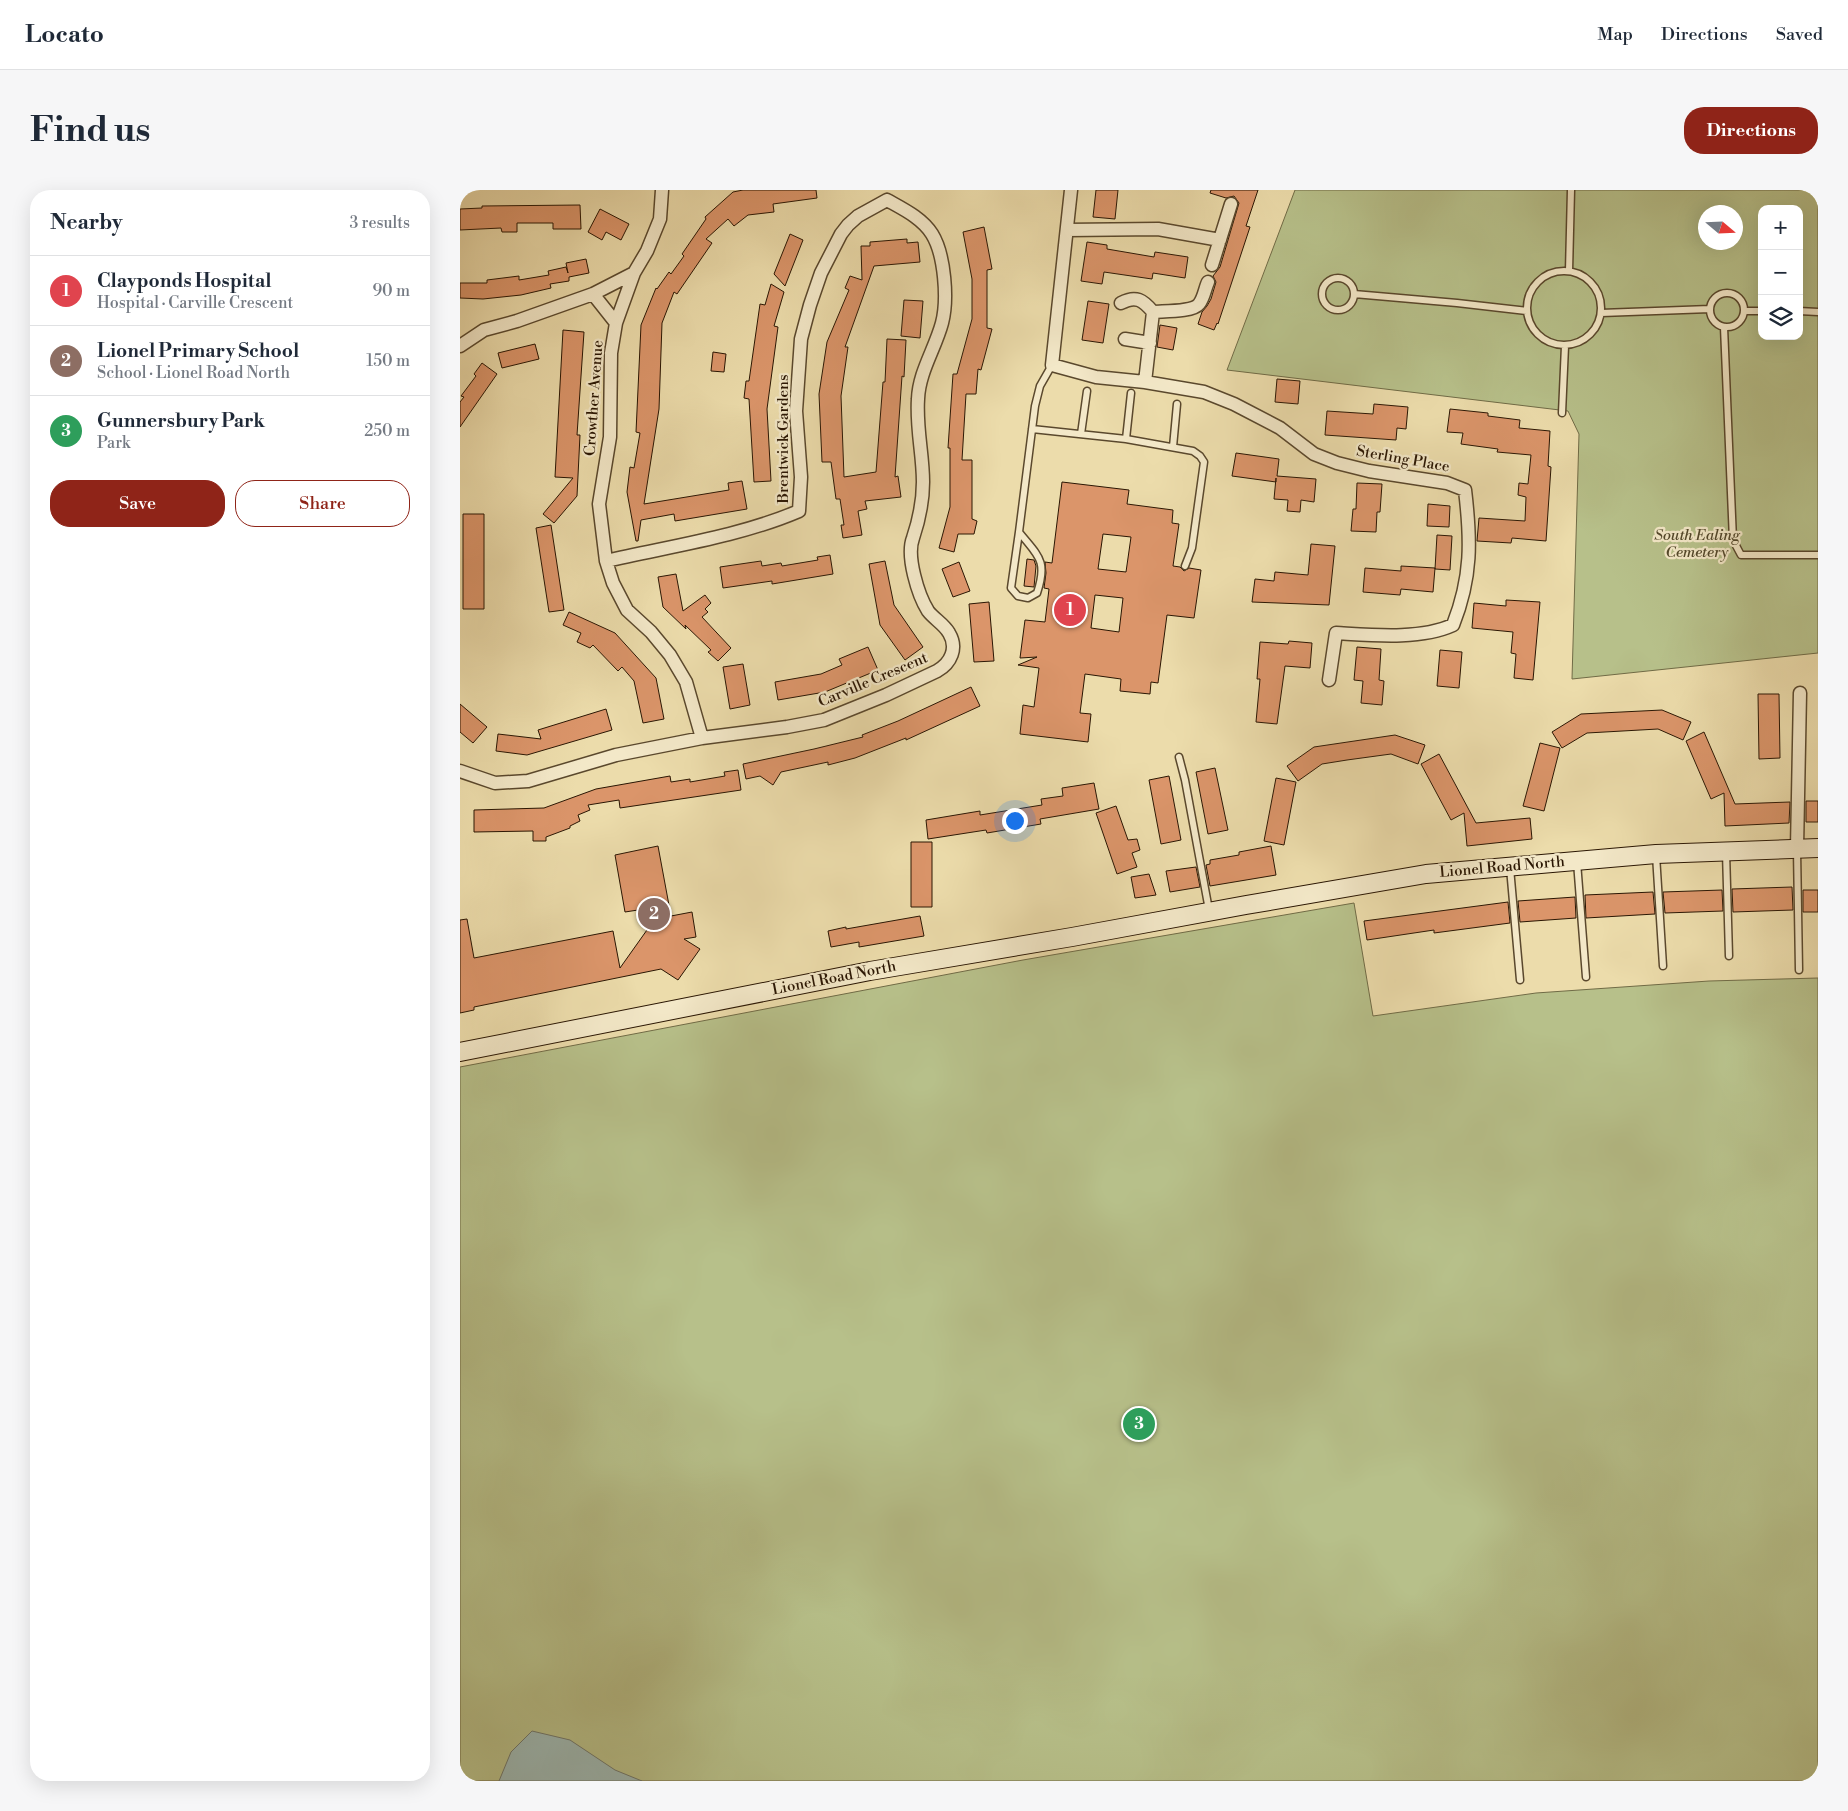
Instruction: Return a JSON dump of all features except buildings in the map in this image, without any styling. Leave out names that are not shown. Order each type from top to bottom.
[{"type":"street","name":"Crowther Avenue","points":[[662,190],[660,219],[647,251],[634,274],[616,323],[611,353],[610,438],[599,504],[606,561],[612,583],[627,610],[651,632],[670,655],[686,682],[702,738]]},
{"type":"street","points":[[1052,364],[1072,190]]},
{"type":"street","name":"Brentwick Gardens","points":[[606,561],[742,531],[778,520],[798,511],[801,477],[796,411],[801,339],[810,305],[821,273],[841,234],[848,224],[886,195]]},
{"type":"street","name":"Carville Crescent","points":[[460,771],[495,784],[528,781],[616,755],[702,738],[787,727],[824,720],[937,671],[945,667],[950,661],[953,653],[949,633],[929,612],[920,596],[913,566],[911,542],[919,521],[923,482],[917,423],[918,396],[923,373],[942,322],[945,304],[943,270],[940,252],[932,234],[886,195]]},
{"type":"street","points":[[1212,265],[1232,204]]},
{"type":"street","points":[[1067,230],[1158,229],[1220,240]]},
{"type":"street","points":[[460,346],[484,330],[518,321],[593,294],[634,274]]},
{"type":"street","points":[[1153,312],[1179,311],[1198,306],[1208,282]]},
{"type":"street","points":[[593,294],[616,323]]},
{"type":"street","points":[[1121,302],[1129,298],[1144,301],[1153,312],[1145,382]]},
{"type":"street","points":[[1125,339],[1150,343]]},
{"type":"street","name":"Sterling Place","points":[[1052,364],[1096,377],[1145,382],[1204,392],[1229,402],[1280,428],[1314,454],[1369,471],[1447,483],[1465,490],[1469,523],[1469,552],[1462,601],[1453,624],[1445,628],[1428,631],[1384,636],[1336,633],[1329,680]]},
{"type":"street","points":[[1797,848],[1800,692]]},
{"type":"street","name":"Lionel Road North","points":[[460,1052],[870,971],[1426,874],[1656,854],[1818,848]]},
{"type":"lane","points":[[1569,271],[1571,190]]},
{"type":"lane","points":[[1569,271],[1579,274],[1591,283],[1598,293],[1601,313],[1595,329],[1589,335],[1582,341],[1565,346],[1556,345],[1543,339],[1532,328],[1527,311],[1530,293],[1541,279],[1549,274],[1569,271]]},
{"type":"lane","points":[[1336,278],[1350,284],[1354,294],[1348,306],[1338,310],[1329,307],[1322,295],[1327,283],[1336,278]]},
{"type":"lane","points":[[1726,292],[1735,294],[1740,298],[1744,310],[1740,321],[1735,325],[1724,327],[1713,320],[1710,309],[1717,295],[1726,292]]},
{"type":"lane","points":[[1354,294],[1457,302],[1527,311]]},
{"type":"lane","points":[[1601,313],[1710,309]]},
{"type":"lane","points":[[1744,310],[1758,311]]},
{"type":"lane","points":[[1803,311],[1818,312]]},
{"type":"lane","points":[[1724,327],[1733,540],[1741,555],[1818,555]]},
{"type":"lane","points":[[1562,413],[1565,346]]},
{"type":"lane","points":[[1019,532],[1041,559],[1040,585],[1037,593],[1028,598],[1018,596],[1011,588],[1032,429],[1040,386],[1052,364]]},
{"type":"lane","points":[[1081,434],[1087,392]]},
{"type":"lane","points":[[1126,439],[1131,393]]},
{"type":"lane","points":[[1173,447],[1178,404]]},
{"type":"lane","points":[[1032,429],[1126,439],[1193,451],[1200,456],[1204,462],[1192,548],[1186,566]]},
{"type":"lane","points":[[1179,757],[1209,911]]},
{"type":"lane","points":[[1797,848],[1799,970]]},
{"type":"lane","points":[[1726,851],[1729,956]]},
{"type":"lane","points":[[1656,854],[1663,966]]},
{"type":"lane","points":[[1576,860],[1586,977]]},
{"type":"lane","points":[[1509,866],[1520,980]]},
{"type":"green space","name":"South Ealing Cemetery","points":[[1295,190],[1818,190],[1818,653],[1572,679],[1579,434],[1568,411],[1227,370]]},
{"type":"green space","points":[[1354,903],[1373,1016],[1536,993],[1709,981],[1818,978],[1818,1781],[460,1781],[460,1067],[1023,960]]},
{"type":"water","points":[[532,1731],[570,1740],[615,1770],[642,1781],[499,1781],[511,1752]]},
{"type":"place","name":"Clayponds Hospital","points":[[1070,610]]},
{"type":"place","name":"Lionel Primary School","points":[[654,914]]},
{"type":"place","name":"Gunnersbury Park","points":[[1139,1424]]}]
